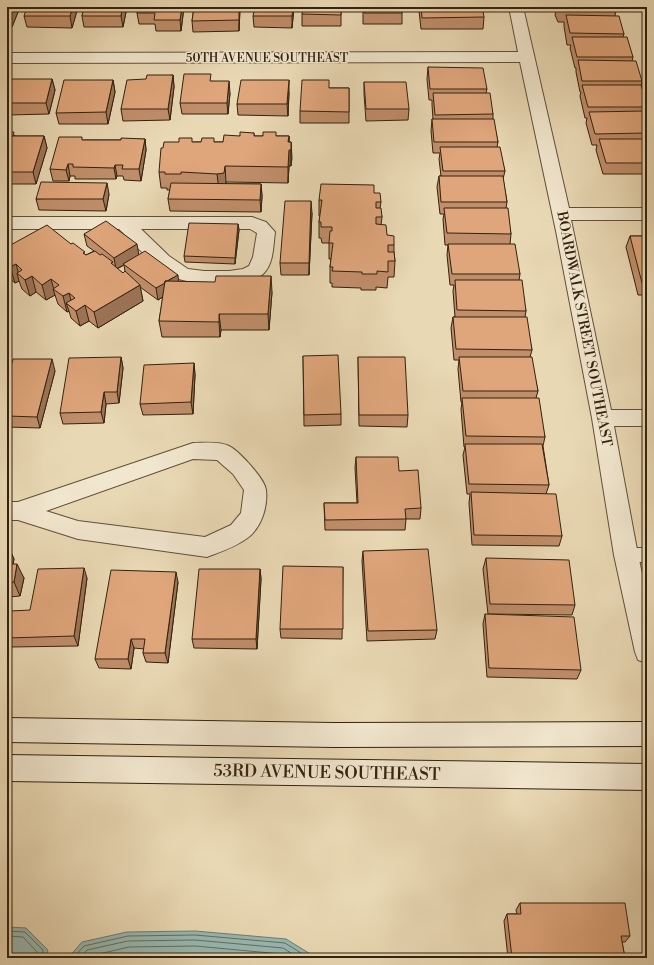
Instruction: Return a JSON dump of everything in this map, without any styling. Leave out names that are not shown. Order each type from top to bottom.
[{"type":"street","name":"BOARDWALK STREET SOUTHEAST","points":[[516,7],[561,214],[602,418],[626,555],[647,652]]},
{"type":"street","name":"50TH AVENUE SOUTHEAST","points":[[7,58],[527,57]]},
{"type":"street","points":[[561,214],[647,214]]},
{"type":"street","points":[[7,223],[252,223],[260,226],[266,232],[262,262],[256,270],[245,276],[223,278],[201,277],[177,272],[124,224]]},
{"type":"street","points":[[602,418],[647,418]]},
{"type":"street","points":[[194,451],[222,452],[241,468],[255,488],[252,516],[239,532],[207,547],[78,530],[12,511],[194,451]]},
{"type":"street","points":[[7,730],[334,735],[647,734]]},
{"type":"street","name":"53RD AVENUE SOUTHEAST","points":[[7,768],[647,778]]},
{"type":"lane","points":[[626,555],[647,555]]},
{"type":"water","points":[[7,927],[26,928],[48,950],[46,958],[7,958]]},
{"type":"water","points":[[195,931],[286,939],[317,958],[68,958],[82,942],[127,932]]},
{"type":"building","points":[[7,7],[13,7],[9,16],[7,16]]},
{"type":"building","points":[[27,7],[73,7],[70,16],[24,16]]},
{"type":"building","points":[[84,7],[122,7],[121,16],[82,16]]},
{"type":"building","points":[[139,7],[182,7],[180,20],[154,20],[155,13],[137,13]]},
{"type":"building","points":[[194,7],[239,7],[239,20],[192,21]]},
{"type":"building","points":[[255,7],[293,7],[292,16],[253,16]]},
{"type":"building","points":[[303,7],[341,7],[341,15],[302,14]]},
{"type":"building","points":[[363,7],[402,7],[402,13],[364,13]]},
{"type":"building","points":[[421,7],[477,7],[477,11],[483,11],[484,17],[422,18]]},
{"type":"building","points":[[558,7],[615,7],[616,11],[560,11]]},
{"type":"building","points":[[566,15],[619,16],[624,34],[570,33]]},
{"type":"building","points":[[572,37],[627,37],[633,57],[577,57]]},
{"type":"building","points":[[578,60],[636,61],[642,81],[582,81]]},
{"type":"building","points":[[428,67],[483,68],[487,89],[430,89]]},
{"type":"building","points":[[184,74],[211,74],[210,81],[229,81],[227,103],[180,103]]},
{"type":"building","points":[[147,75],[173,75],[168,109],[121,109],[127,80],[146,79]]},
{"type":"building","points":[[12,79],[52,79],[46,103],[7,103],[7,94]]},
{"type":"building","points":[[64,80],[113,80],[106,112],[56,113]]},
{"type":"building","points":[[241,80],[289,80],[287,104],[237,104]]},
{"type":"building","points":[[302,80],[329,80],[329,88],[349,88],[349,112],[300,111]]},
{"type":"building","points":[[364,82],[406,82],[409,109],[366,109]]},
{"type":"building","points":[[582,85],[641,85],[647,107],[588,107]]},
{"type":"building","points":[[433,93],[490,93],[493,114],[435,115]]},
{"type":"building","points":[[645,111],[647,117],[647,133],[595,134],[589,112]]},
{"type":"building","points":[[432,119],[494,119],[498,142],[434,142]]},
{"type":"building","points":[[7,132],[14,132],[13,136],[7,136]]},
{"type":"building","points":[[240,132],[254,133],[254,136],[263,136],[263,132],[276,132],[276,136],[289,136],[288,142],[291,142],[291,150],[289,150],[288,167],[225,166],[224,173],[217,174],[181,172],[181,174],[165,174],[165,172],[159,172],[161,148],[163,148],[164,142],[179,142],[179,138],[192,138],[192,142],[201,142],[202,138],[214,138],[214,142],[223,142],[224,135],[240,136]]},
{"type":"building","points":[[7,136],[44,136],[33,172],[7,172],[9,166],[7,166]]},
{"type":"building","points":[[59,137],[82,137],[82,140],[121,140],[121,138],[145,139],[139,169],[122,169],[123,165],[115,165],[114,168],[73,167],[73,164],[68,164],[66,170],[50,169]]},
{"type":"building","points":[[599,139],[647,139],[647,163],[606,163]]},
{"type":"building","points":[[440,147],[500,147],[505,171],[443,171]]},
{"type":"building","points":[[439,176],[503,176],[507,202],[441,202]]},
{"type":"building","points":[[41,182],[107,183],[103,199],[36,199]]},
{"type":"building","points":[[171,183],[261,184],[260,200],[168,199]]},
{"type":"building","points":[[321,184],[374,185],[374,193],[380,193],[381,202],[376,202],[376,208],[381,208],[382,217],[376,217],[376,224],[386,225],[387,235],[394,236],[394,245],[388,245],[388,252],[394,252],[395,261],[388,261],[388,272],[377,271],[377,274],[362,274],[362,272],[332,271],[333,267],[330,267],[333,243],[329,243],[330,231],[332,231],[332,227],[321,227],[321,222],[319,222],[322,200],[319,200]]},
{"type":"building","points":[[285,201],[311,201],[309,263],[280,263]]},
{"type":"building","points":[[444,208],[508,208],[511,234],[447,233]]},
{"type":"building","points":[[106,221],[137,244],[114,258],[84,234]]},
{"type":"building","points":[[189,223],[238,224],[235,258],[184,256]]},
{"type":"building","points":[[47,225],[71,244],[73,243],[85,252],[83,253],[86,255],[95,251],[100,255],[102,254],[113,262],[111,263],[123,273],[125,271],[140,285],[94,312],[85,305],[76,311],[66,303],[75,298],[69,293],[63,296],[53,289],[59,285],[51,279],[42,285],[32,276],[25,280],[17,273],[22,270],[16,264],[10,267],[7,265],[7,259],[11,257],[7,254],[7,247]]},
{"type":"building","points":[[630,236],[647,236],[647,283],[642,283]]},
{"type":"building","points":[[448,244],[515,244],[520,274],[452,274]]},
{"type":"building","points":[[145,251],[178,275],[165,281],[165,283],[156,288],[123,264]]},
{"type":"building","points":[[216,276],[271,276],[268,314],[219,314],[219,322],[159,321],[165,281],[215,282]]},
{"type":"building","points":[[455,280],[522,280],[526,311],[457,310]]},
{"type":"building","points":[[453,317],[527,317],[532,350],[456,349]]},
{"type":"building","points":[[338,355],[341,414],[304,415],[303,356]]},
{"type":"building","points":[[121,357],[117,392],[104,392],[101,412],[60,413],[69,358]]},
{"type":"building","points":[[358,357],[405,357],[408,415],[359,415]]},
{"type":"building","points":[[459,357],[532,357],[538,391],[463,391]]},
{"type":"building","points":[[13,359],[52,359],[37,417],[7,416],[7,380]]},
{"type":"building","points":[[194,363],[191,402],[140,404],[144,365]]},
{"type":"building","points":[[462,398],[539,398],[545,437],[466,436]]},
{"type":"building","points":[[465,444],[542,444],[549,485],[469,484]]},
{"type":"building","points":[[356,457],[398,457],[399,471],[418,470],[421,508],[405,509],[406,519],[325,520],[324,503],[358,503]]},
{"type":"building","points":[[471,492],[556,494],[562,536],[474,535]]},
{"type":"building","points":[[428,549],[437,630],[368,631],[363,551]]},
{"type":"building","points":[[486,558],[569,560],[575,605],[490,604]]},
{"type":"building","points":[[7,564],[17,564],[14,582],[7,583]]},
{"type":"building","points":[[283,566],[343,567],[343,629],[280,629]]},
{"type":"building","points":[[84,568],[74,636],[7,638],[11,611],[30,610],[38,569]]},
{"type":"building","points":[[199,569],[260,569],[256,639],[192,639]]},
{"type":"building","points":[[111,570],[176,572],[165,653],[143,653],[145,639],[131,639],[128,659],[95,659]]},
{"type":"building","points":[[485,614],[574,617],[581,670],[489,668]]},
{"type":"building","points":[[520,903],[625,903],[630,936],[621,936],[625,958],[512,958],[507,914],[521,914]]}]
